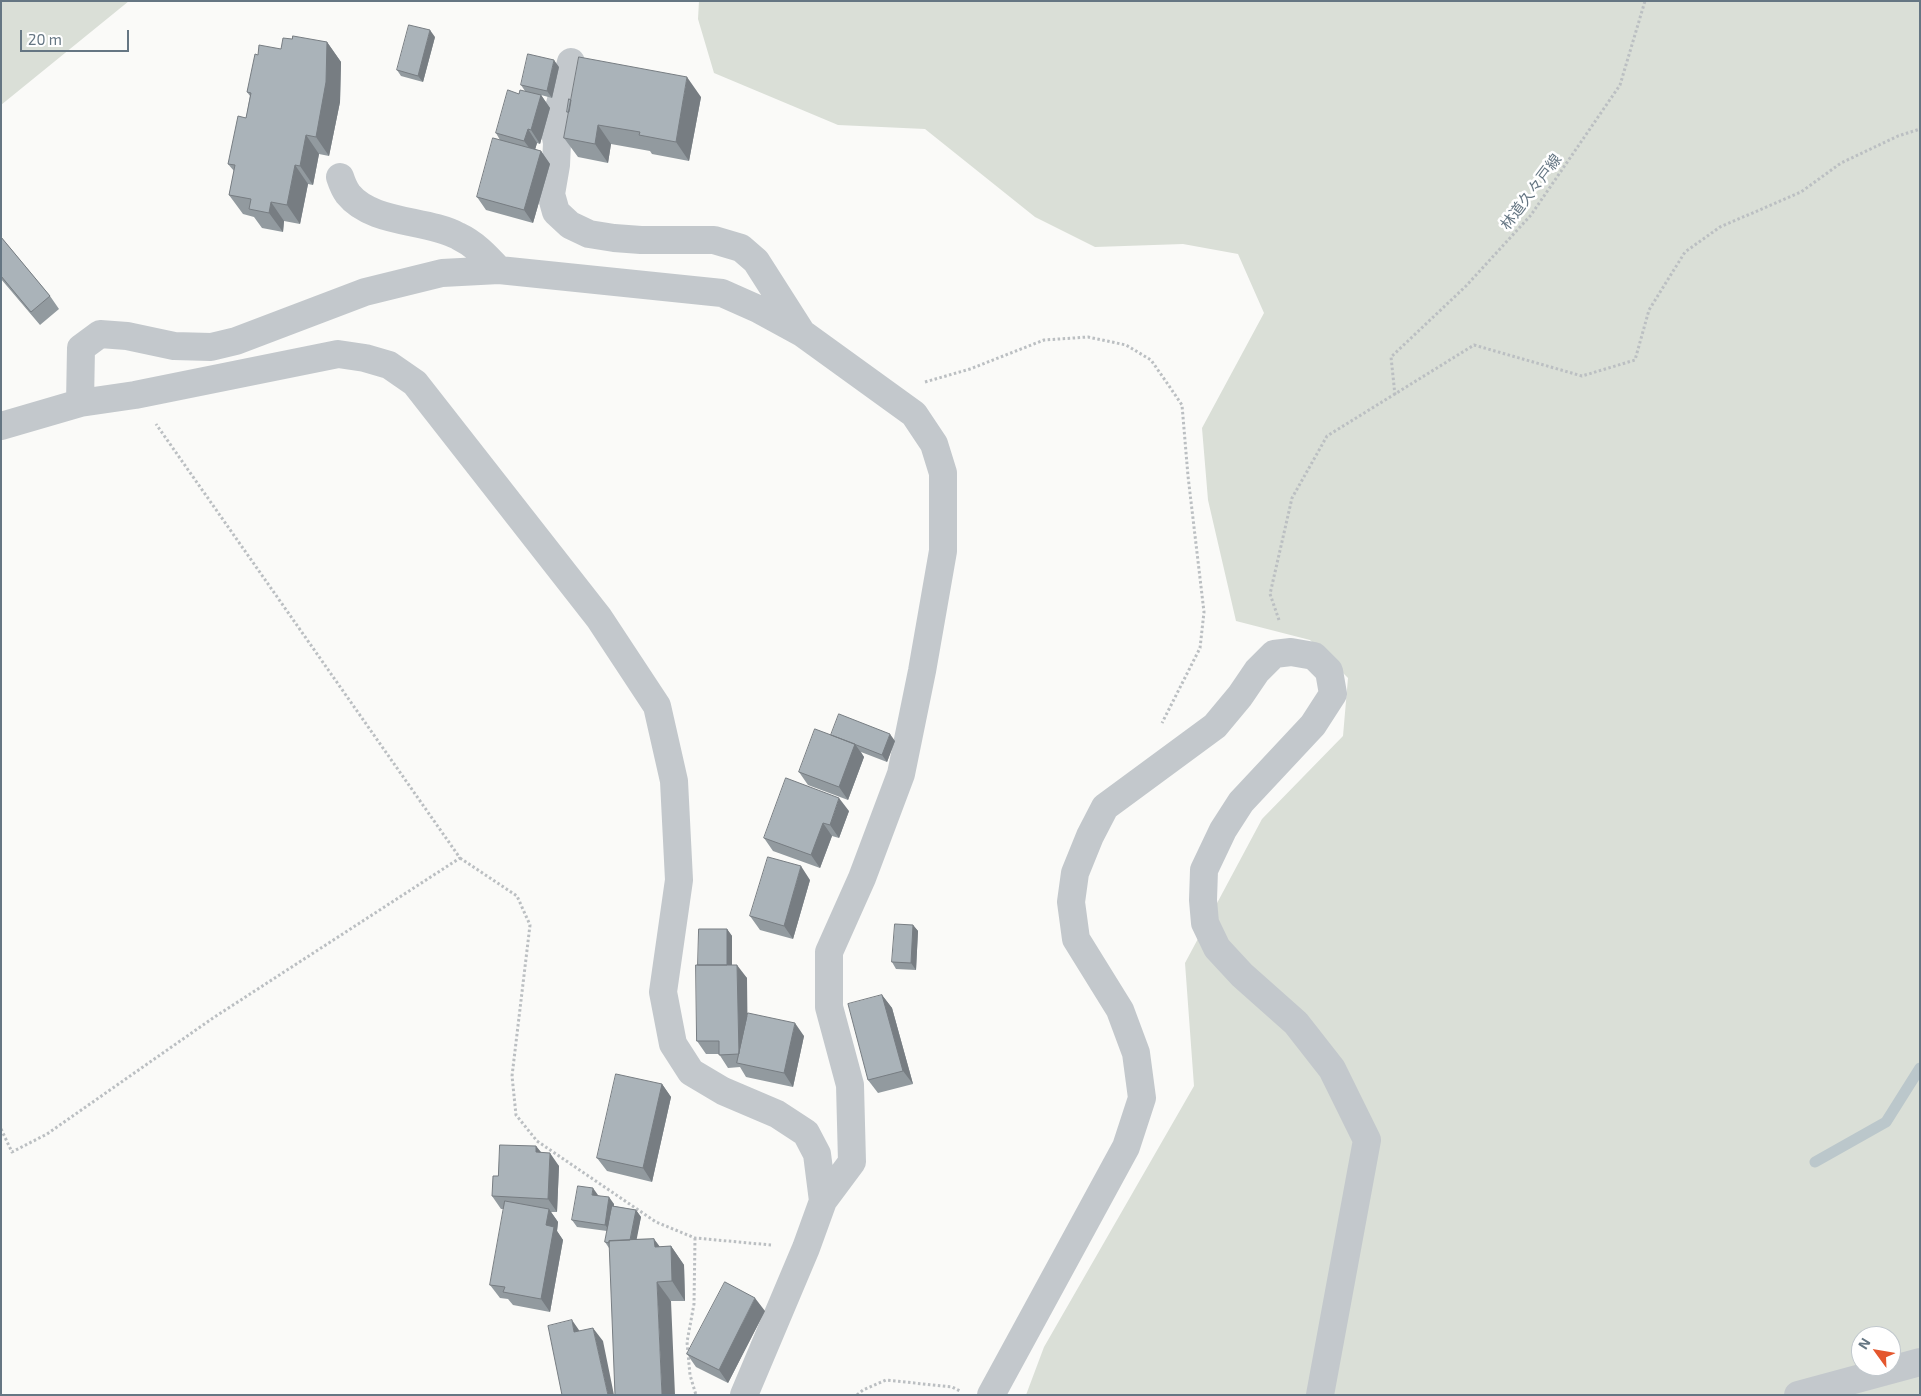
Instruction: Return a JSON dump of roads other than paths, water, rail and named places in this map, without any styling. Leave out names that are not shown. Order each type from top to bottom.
[{"type":"street","points":[[571,62],[554,127],[557,143],[556,165],[551,194],[556,212],[570,225],[589,234],[641,240],[714,240],[741,248],[756,261],[802,333]]},
{"type":"street","points":[[340,177],[348,194],[358,203],[381,215],[420,223],[457,235],[480,250],[499,270]]},
{"type":"street","points":[[80,403],[81,348],[100,334],[127,336],[174,346],[211,348],[365,292],[442,273],[499,270],[722,294],[758,309],[802,333],[914,414],[934,444],[943,472],[943,551],[922,671],[901,774],[862,878],[829,952],[830,1007],[850,1085],[852,1162],[823,1201],[806,1248],[744,1395]]},
{"type":"street","points":[[1,426],[80,403],[135,395],[338,354],[365,358],[389,365],[415,383],[599,618],[657,706],[674,781],[679,880],[663,992],[672,1044],[691,1072],[723,1092],[777,1114],[806,1133],[818,1154],[823,1201]]},
{"type":"street","points":[[991,1395],[1126,1147],[1142,1098],[1136,1052],[1120,1010],[1076,939],[1071,902],[1075,873],[1105,807],[1215,726],[1240,696],[1257,671],[1274,654],[1291,652],[1314,656],[1329,672],[1332,694],[1313,725],[1241,802],[1223,830],[1204,870],[1203,900],[1205,924],[1217,948],[1242,975],[1296,1023],[1332,1069],[1366,1140],[1320,1395]]},
{"type":"street","points":[[1798,1395],[1920,1362]]},
{"type":"waterway","points":[[1815,1162],[1886,1122],[1920,1068]]}]
